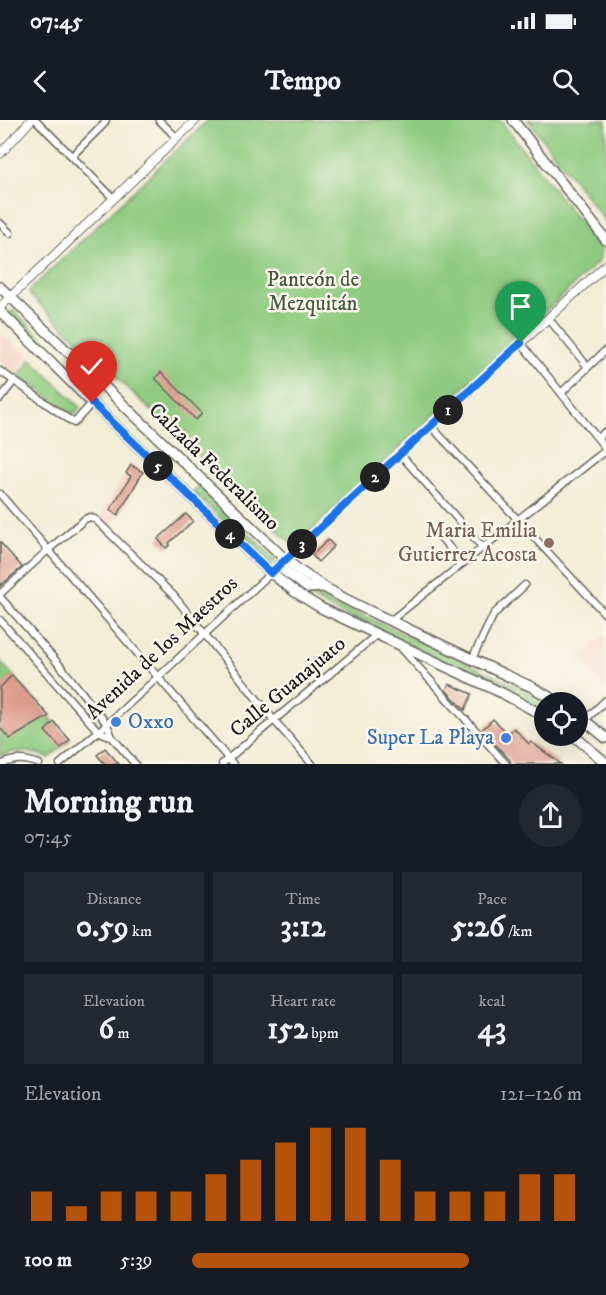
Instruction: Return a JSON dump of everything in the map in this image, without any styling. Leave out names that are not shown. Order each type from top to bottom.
[{"type":"main road","points":[[513,120],[606,240]]},
{"type":"main road","name":"Calzada Federalismo","points":[[0,287],[282,562],[350,602],[541,692]]},
{"type":"main road","name":"Calzada Federalismo","points":[[0,309],[92,403],[271,573],[295,592],[321,608],[502,693],[534,711]]},
{"type":"main road","points":[[588,723],[606,738]]},
{"type":"main road","points":[[588,743],[596,746],[606,756]]},
{"type":"main road","points":[[587,746],[606,763]]},
{"type":"street","points":[[0,154],[31,120]]},
{"type":"street","points":[[36,120],[114,198]]},
{"type":"street","points":[[72,156],[106,120]]},
{"type":"street","points":[[159,120],[177,138]]},
{"type":"street","points":[[0,309],[196,120]]},
{"type":"street","points":[[0,223],[10,233]]},
{"type":"street","name":"Avenida de los Maestros","points":[[60,764],[107,724],[606,265]]},
{"type":"street","points":[[548,318],[588,367]]},
{"type":"street","points":[[390,621],[606,449],[521,343]]},
{"type":"street","points":[[561,393],[606,350]]},
{"type":"street","points":[[0,371],[74,423],[92,403]]},
{"type":"street","points":[[0,399],[14,381]]},
{"type":"street","points":[[431,426],[606,615]]},
{"type":"street","points":[[598,438],[606,431]]},
{"type":"street","points":[[399,454],[483,548]]},
{"type":"street","points":[[0,494],[231,761]]},
{"type":"street","points":[[135,764],[112,737],[107,724],[0,595],[48,550],[90,517],[96,520],[174,596],[312,764]]},
{"type":"street","points":[[435,531],[463,563]]},
{"type":"street","points":[[472,659],[494,614],[525,585]]},
{"type":"street","points":[[0,620],[98,731],[112,737]]},
{"type":"street","name":"Calle Guanajuato","points":[[222,764],[231,761],[273,719],[376,635]]},
{"type":"street","points":[[400,646],[506,764]]},
{"type":"street","points":[[588,712],[606,700]]},
{"type":"street","points":[[3,764],[18,759],[30,760],[39,764]]},
{"type":"shaded area","points":[[0,334],[29,354],[15,375],[0,365]]},
{"type":"shaded area","points":[[131,465],[143,472],[109,530],[99,519]]},
{"type":"shaded area","points":[[606,634],[606,687],[579,658]]},
{"type":"green space","name":"Panteón de Mezquitán","points":[[208,120],[500,120],[601,250],[599,261],[297,544],[292,544],[30,295],[29,291]]},
{"type":"green space","points":[[528,120],[606,120],[606,222]]},
{"type":"green space","points":[[13,310],[90,383],[84,389],[7,316]]},
{"type":"green space","points":[[31,359],[80,407],[74,415],[19,376]]},
{"type":"green space","points":[[198,486],[276,560],[271,565],[193,492]]},
{"type":"green space","points":[[287,575],[306,589],[521,688],[534,696],[534,705],[326,606],[284,578]]},
{"type":"green space","points":[[0,661],[70,740],[49,758],[25,751],[0,756]]},
{"type":"building","points":[[161,372],[202,413],[196,420],[155,378]]},
{"type":"building","points":[[131,465],[143,472],[118,515],[110,510],[131,476],[126,473]]},
{"type":"building","points":[[186,514],[193,521],[166,548],[158,539]]},
{"type":"building","points":[[328,540],[334,546],[318,562],[312,555]]},
{"type":"building","points":[[0,542],[22,567],[0,586]]},
{"type":"building","points":[[12,675],[49,716],[10,739],[0,728],[0,688]]},
{"type":"building","points":[[449,684],[472,694],[465,710],[446,690]]},
{"type":"building","name":"Super La Playa","points":[[493,719],[508,734],[514,728],[529,744],[531,742],[561,764],[511,764],[510,760],[482,730]]},
{"type":"building","points":[[54,722],[70,740],[61,748],[45,731]]},
{"type":"building","points":[[105,748],[119,764],[105,764],[97,755]]},
{"type":"place","name":"Maria Emilia Gutierrez Acosta","points":[[549,543]]},
{"type":"place","name":"Oxxo","points":[[116,722]]},
{"type":"place","name":"Super La Playa","points":[[506,738]]},
{"type":"route","points":[[92,403],[271,573],[521,343]]}]
